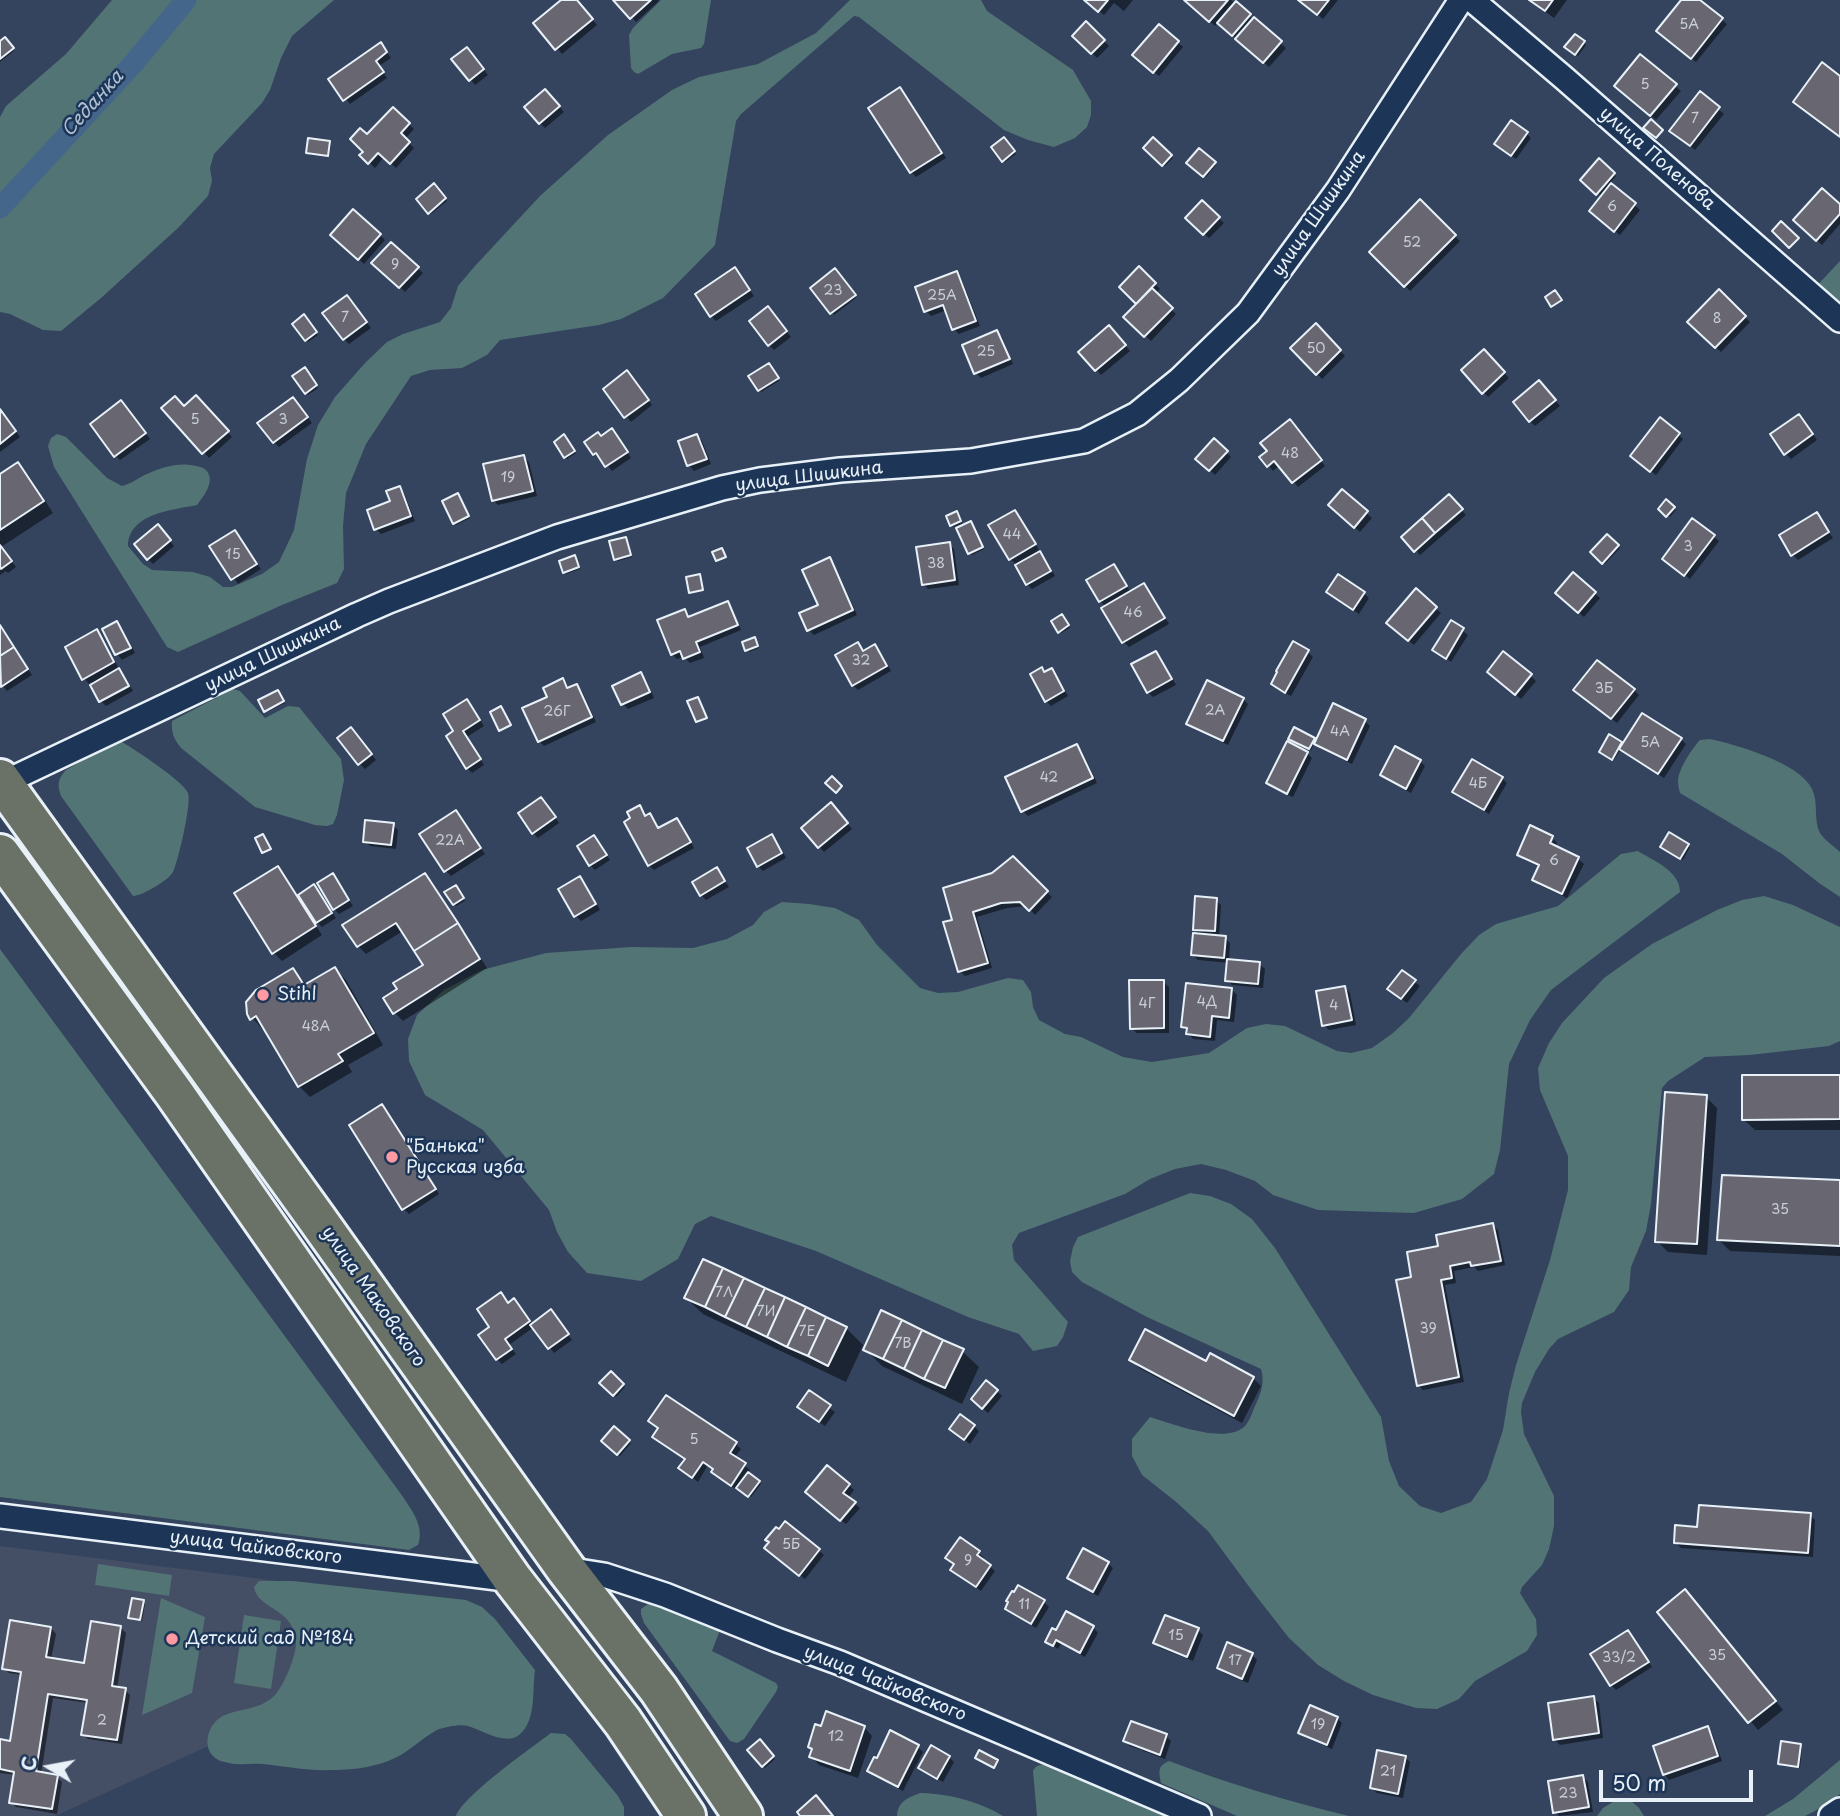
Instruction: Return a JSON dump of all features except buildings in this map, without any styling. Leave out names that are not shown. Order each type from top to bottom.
[{"type":"highway","name":"улица Маковского","points":[[1,781],[566,1569],[659,1690],[743,1816]]},
{"type":"highway","points":[[0,854],[174,1093],[513,1580],[623,1722],[686,1816]]},
{"type":"street","name":"улица Шишкина","points":[[1,781],[357,615],[557,537],[722,488],[760,480],[839,470],[971,461],[1084,441],[1137,414],[1179,380],[1248,313],[1338,190],[1461,0]]},
{"type":"street","name":"улица Поленова","points":[[1472,0],[1840,320]]},
{"type":"street","name":"улица Чайковского","points":[[0,1516],[513,1580]]},
{"type":"street","name":"улица Чайковского","points":[[566,1569],[604,1575],[665,1595],[840,1664],[1199,1816]]},
{"type":"street","points":[[1831,1816],[1840,1810]]},
{"type":"shaded area","name":"Детский сад №184","points":[[0,1546],[350,1590],[338,1687],[55,1816],[0,1816]]},
{"type":"green space","points":[[112,0],[334,0],[292,36],[262,103],[214,154],[208,196],[178,228],[61,331],[43,330],[0,312],[0,117],[6,106],[66,54]]},
{"type":"green space","points":[[661,0],[711,0],[704,44],[701,48],[672,54],[638,74],[631,68],[629,35]]},
{"type":"green space","points":[[850,0],[981,0],[987,11],[1073,70],[1091,101],[1091,115],[1087,127],[1075,138],[1054,147],[1004,130],[859,17],[854,16],[736,121],[715,245],[663,298],[621,319],[599,325],[500,340],[487,355],[462,368],[430,370],[411,376],[366,444],[346,493],[343,526],[344,569],[337,583],[178,652],[167,647],[54,467],[48,446],[51,438],[57,434],[66,437],[107,478],[122,486],[168,466],[198,466],[204,469],[210,479],[206,493],[197,505],[165,511],[144,520],[130,535],[128,546],[143,564],[152,570],[193,572],[210,577],[223,587],[232,587],[262,574],[279,562],[294,530],[307,459],[318,425],[335,397],[366,362],[387,342],[440,322],[451,308],[458,286],[475,266],[540,196],[608,135],[672,90],[699,77],[758,64],[816,33]]},
{"type":"green space","points":[[1840,261],[1840,304],[1839,305],[1813,290]]},
{"type":"green space","points":[[233,689],[240,691],[265,718],[288,706],[299,707],[341,759],[344,780],[333,824],[315,825],[255,807],[181,748],[175,739],[172,721]]},
{"type":"green space","points":[[1710,739],[1767,756],[1795,771],[1805,780],[1814,794],[1820,833],[1840,852],[1840,897],[1782,854],[1680,793],[1680,771],[1686,759],[1700,740]]},
{"type":"green space","points":[[120,741],[177,781],[188,793],[189,799],[184,832],[173,872],[155,887],[133,896],[61,796],[59,788],[60,779],[66,770]]},
{"type":"green space","points":[[1638,851],[1671,872],[1680,892],[1551,990],[1530,1020],[1509,1064],[1500,1150],[1494,1174],[1462,1199],[1414,1213],[1318,1210],[1273,1195],[1255,1181],[1226,1170],[1201,1164],[1175,1169],[1150,1179],[1125,1194],[1019,1233],[1012,1245],[1014,1260],[1068,1322],[1057,1346],[1033,1351],[1019,1334],[968,1317],[816,1251],[711,1216],[695,1224],[678,1259],[641,1281],[587,1273],[568,1252],[549,1210],[483,1130],[425,1095],[409,1061],[408,1039],[417,1015],[444,990],[482,970],[546,953],[631,947],[693,948],[727,939],[753,925],[764,912],[782,902],[835,908],[859,920],[877,945],[920,988],[938,993],[958,992],[1008,978],[1023,980],[1031,992],[1033,1007],[1039,1020],[1065,1034],[1081,1037],[1123,1057],[1152,1062],[1209,1053],[1247,1028],[1266,1024],[1285,1026],[1337,1051],[1351,1053],[1372,1048],[1393,1033],[1409,1018],[1479,935],[1496,924],[1558,906],[1621,854]]},
{"type":"green space","points":[[1764,896],[1793,905],[1840,927],[1840,1041],[1829,1046],[1705,1057],[1668,1081],[1662,1088],[1651,1204],[1646,1231],[1631,1267],[1629,1290],[1614,1312],[1558,1339],[1535,1372],[1522,1403],[1524,1434],[1554,1496],[1554,1526],[1549,1549],[1542,1565],[1522,1587],[1520,1593],[1536,1619],[1537,1635],[1527,1651],[1475,1681],[1459,1699],[1437,1709],[1416,1708],[1373,1695],[1344,1681],[1318,1665],[1289,1638],[1208,1531],[1142,1475],[1132,1456],[1132,1439],[1150,1417],[1213,1433],[1225,1434],[1245,1426],[1261,1392],[1261,1369],[1147,1317],[1082,1282],[1072,1272],[1070,1261],[1078,1237],[1190,1193],[1210,1196],[1231,1204],[1252,1219],[1275,1248],[1381,1417],[1389,1461],[1399,1486],[1420,1506],[1441,1513],[1471,1502],[1487,1479],[1503,1430],[1516,1365],[1550,1260],[1568,1190],[1568,1156],[1540,1090],[1538,1068],[1549,1043],[1562,1023],[1604,978],[1652,944],[1717,910],[1742,900]]},
{"type":"green space","points":[[0,949],[401,1494],[418,1524],[418,1545],[409,1550],[0,1497]]},
{"type":"green space","points":[[98,1564],[172,1575],[169,1596],[95,1585]]},
{"type":"green space","points":[[259,1581],[293,1581],[466,1600],[482,1607],[495,1619],[535,1670],[529,1722],[519,1735],[507,1739],[468,1726],[444,1728],[395,1758],[353,1769],[314,1770],[234,1764],[218,1760],[210,1752],[208,1745],[208,1735],[213,1725],[220,1717],[256,1706],[274,1696],[294,1655],[296,1643],[290,1622],[257,1595],[254,1587]]},
{"type":"green space","points":[[161,1598],[205,1617],[192,1693],[142,1715]]},
{"type":"green space","points":[[655,1603],[718,1626],[720,1630],[712,1651],[776,1683],[776,1692],[744,1739],[737,1743],[730,1741],[644,1623],[641,1609]]},
{"type":"green space","points":[[244,1615],[281,1621],[271,1689],[234,1683]]},
{"type":"green space","points":[[551,1733],[565,1734],[571,1739],[618,1796],[624,1807],[624,1816],[456,1816],[461,1807],[484,1785]]},
{"type":"green space","points":[[1840,1760],[1840,1794],[1826,1805],[1805,1816],[1765,1816],[1793,1799]]},
{"type":"green space","points":[[1169,1761],[1258,1792],[1349,1816],[1237,1816],[1161,1783],[1160,1770],[1162,1765]]},
{"type":"green space","points":[[1046,1764],[1168,1816],[1037,1816],[1033,1771]]},
{"type":"green space","points":[[920,1793],[963,1799],[1003,1816],[897,1816],[902,1803]]},
{"type":"green space","points":[[1616,1800],[1630,1800],[1644,1816],[1597,1816],[1603,1808]]},
{"type":"waterway","name":"Седанка","points":[[0,208],[133,64],[186,0]]},
{"type":"place","name":"Stihl","points":[[263,995]]},
{"type":"place","name":"\"Банька\" Русская изба","points":[[392,1157]]},
{"type":"place","name":"Детский сад №184","points":[[172,1639]]}]
